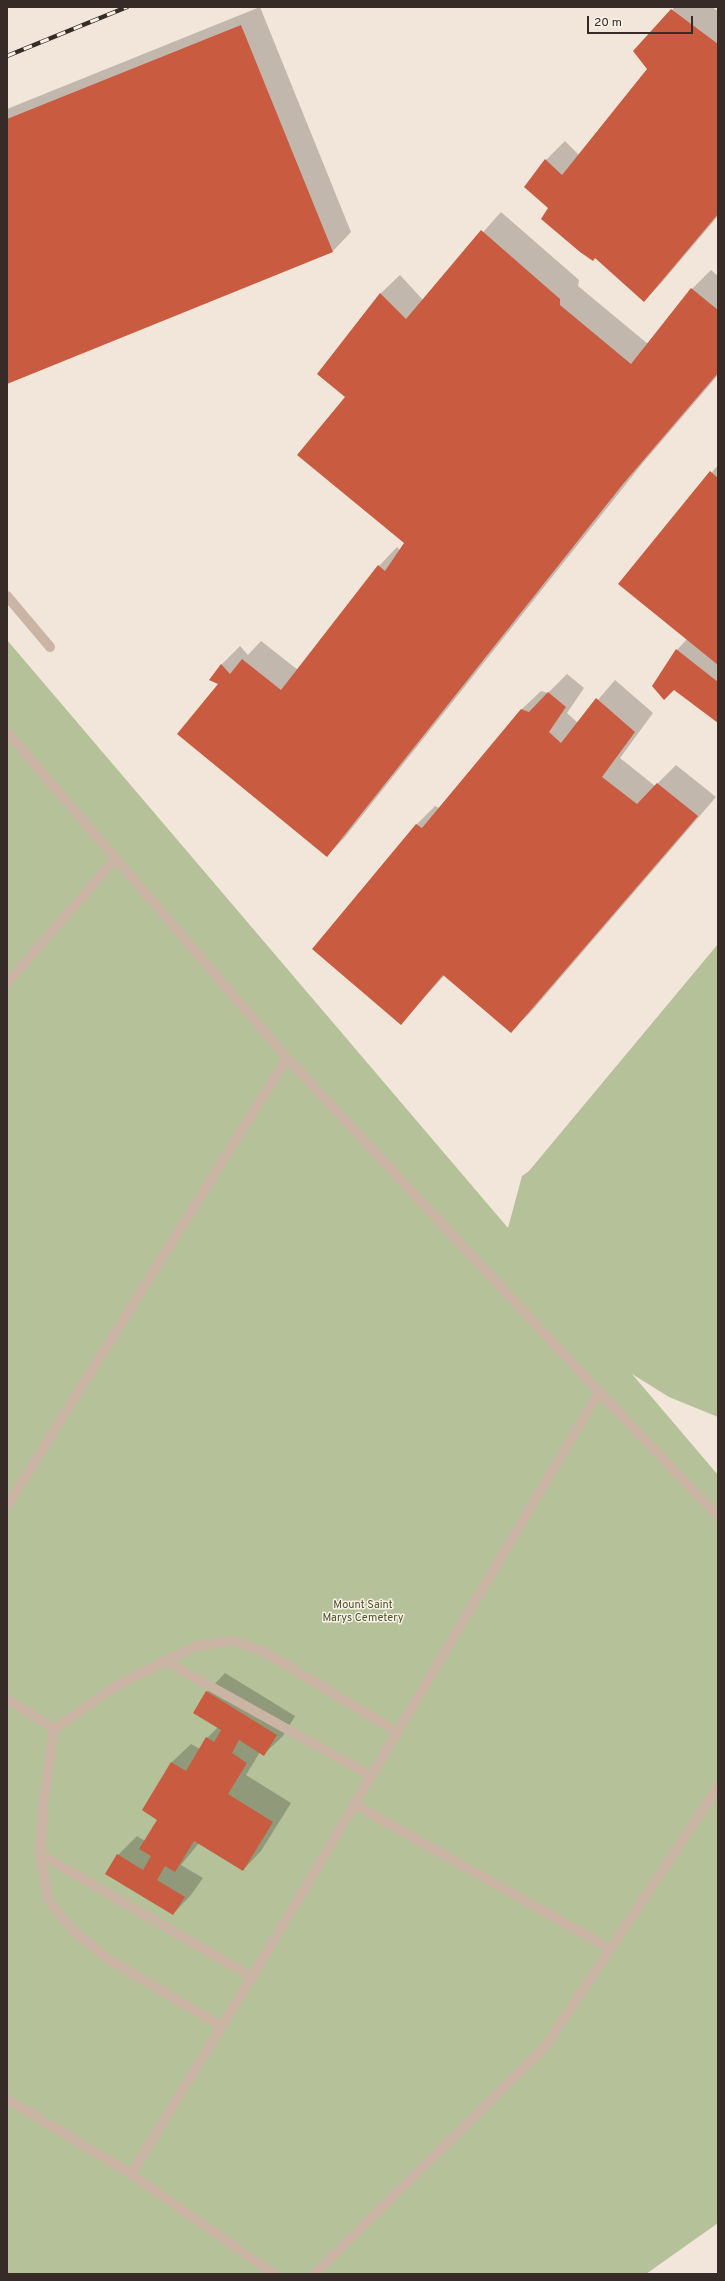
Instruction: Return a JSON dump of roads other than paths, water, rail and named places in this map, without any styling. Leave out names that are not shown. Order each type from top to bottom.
[{"type":"street","points":[[7,596],[50,647]]},
{"type":"street","points":[[7,732],[287,1058],[599,1392],[718,1516]]},
{"type":"street","points":[[7,983],[116,858]]},
{"type":"street","points":[[7,1506],[287,1058]]},
{"type":"street","points":[[131,2174],[252,1977],[599,1392]]},
{"type":"street","points":[[221,2026],[108,1959],[72,1930],[48,1899],[40,1854],[43,1806],[54,1729],[116,1686],[165,1660],[197,1646],[232,1641],[263,1651],[397,1732]]},
{"type":"street","points":[[165,1660],[372,1776]]},
{"type":"street","points":[[7,1699],[54,1729]]},
{"type":"street","points":[[314,2274],[545,2047],[718,1787]]},
{"type":"street","points":[[354,1804],[610,1949]]},
{"type":"street","points":[[40,1854],[252,1977]]},
{"type":"street","points":[[7,2099],[131,2174],[274,2274]]},
{"type":"railway","points":[[7,56],[127,7]]},
{"type":"park label","name":"Mount Saint Marys Cemetery","points":[[363,1612]]}]
